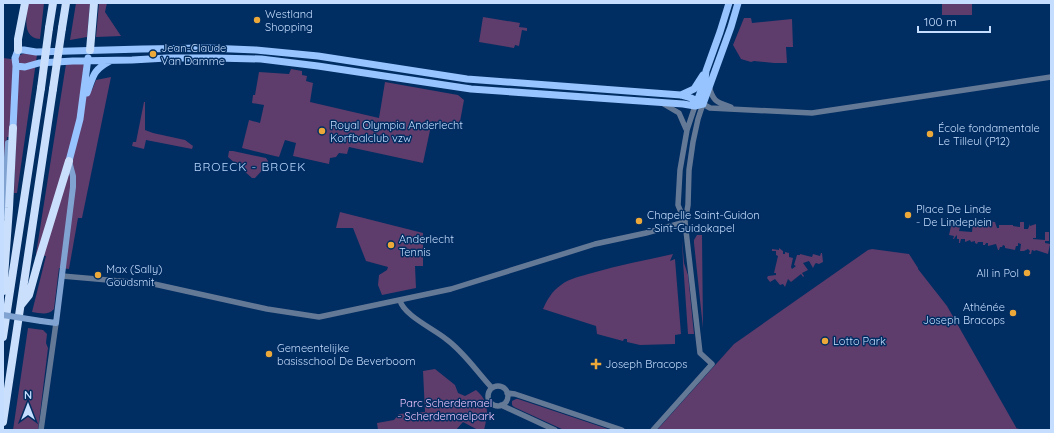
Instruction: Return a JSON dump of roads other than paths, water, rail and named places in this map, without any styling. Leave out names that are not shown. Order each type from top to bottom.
[{"type":"highway","points":[[18,50],[18,39],[25,3]]},
{"type":"highway","points":[[3,337],[53,3]]},
{"type":"highway","points":[[3,422],[66,3]]},
{"type":"highway","points":[[90,50],[94,3]]},
{"type":"highway","points":[[3,291],[13,128]]},
{"type":"highway","points":[[20,306],[29,296],[69,161]]},
{"type":"main road","points":[[698,104],[706,71],[729,3]]},
{"type":"main road","points":[[698,104],[709,86],[731,27],[738,3]]},
{"type":"main road","points":[[3,216],[8,143],[13,128],[14,77],[16,66],[15,58],[18,50],[43,52],[208,48],[275,52],[318,56],[464,79],[681,95],[691,98],[698,104]]},
{"type":"main road","points":[[3,315],[56,323],[73,187],[73,176],[69,161],[83,100],[90,50]]},
{"type":"main road","points":[[16,66],[25,67],[39,63],[88,60],[189,58],[261,60],[318,66],[471,89],[662,103],[698,104]]},
{"type":"main road","points":[[83,100],[96,70],[111,60]]},
{"type":"main road","points":[[681,95],[694,89],[706,71]]},
{"type":"main road","points":[[471,89],[477,86],[522,88],[531,85]]},
{"type":"street","points":[[698,104],[710,108],[812,113],[1051,77]]},
{"type":"street","points":[[709,86],[716,102],[737,109]]},
{"type":"street","points":[[662,103],[679,113],[686,130]]},
{"type":"street","points":[[653,430],[712,364],[700,353],[685,222],[678,205],[680,170],[686,130],[698,104]]},
{"type":"street","points":[[685,222],[688,205],[689,170],[698,119],[698,104]]},
{"type":"street","points":[[62,276],[154,284],[260,308],[316,317],[451,289],[595,244],[685,222]]},
{"type":"street","points":[[400,300],[401,305],[409,313],[448,339],[492,388]]},
{"type":"street","points":[[41,430],[56,323]]},
{"type":"street","points":[[555,430],[501,405],[494,405],[490,402],[488,396],[492,388],[498,386],[508,393],[515,394],[622,430]]},
{"type":"street","points":[[501,405],[507,400],[508,393]]},
{"type":"place","name":"Westland Shopping","points":[[257,20]]},
{"type":"place","name":"Jean-Claude Van Damme","points":[[153,54]]},
{"type":"place","name":"Royal Olympia Anderlecht Korfbalclub vzw","points":[[322,131]]},
{"type":"place","name":"École fondamentale Le Tilleul (P12)","points":[[930,134]]},
{"type":"place","name":"Place De Linde - De Lindeplein","points":[[908,215]]},
{"type":"place","name":"Chapelle Saint-Guidon - Sint-Guidokapel","points":[[639,221]]},
{"type":"place","name":"Anderlecht Tennis","points":[[391,245]]},
{"type":"place","name":"All in Pol","points":[[1027,273]]},
{"type":"place","name":"Max (Sally) Goudsmit","points":[[98,275]]},
{"type":"place","name":"Athénée Joseph Bracops","points":[[1013,313]]},
{"type":"place","name":"Lotto Park","points":[[825,341]]},
{"type":"place","name":"Gemeentelijke basisschool De Beverboom","points":[[269,354]]},
{"type":"place","name":"Joseph Bracops","points":[[596,364]]},
{"type":"district","name":"BROECK - BROEK","points":[[250,167]]},
{"type":"park label","name":"Parc Scherdemael - Scherdemaelpark","points":[[446,409]]}]
